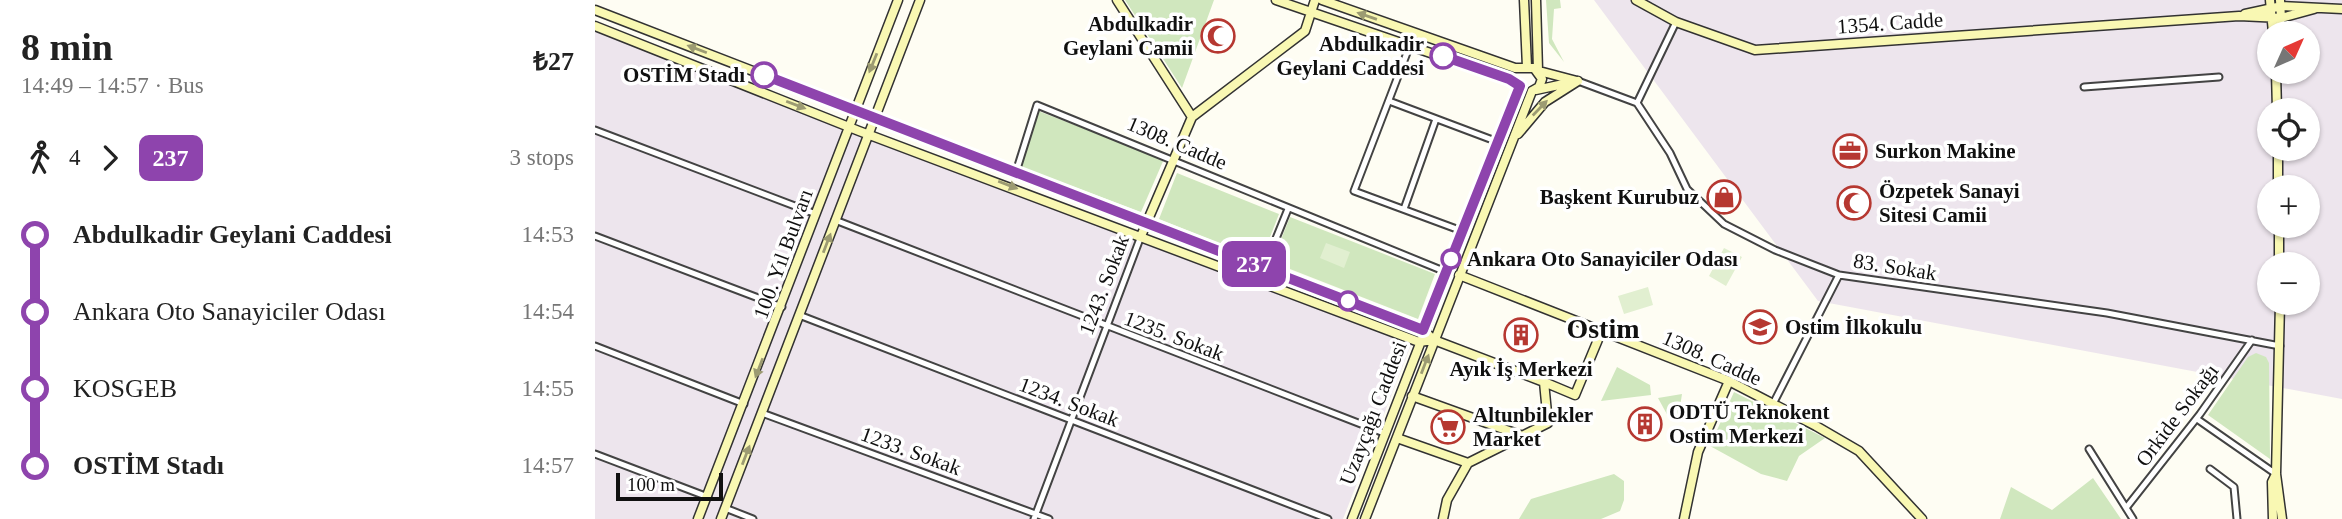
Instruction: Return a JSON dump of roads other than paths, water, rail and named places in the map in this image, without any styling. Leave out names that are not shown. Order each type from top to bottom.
[{"type":"main road","name":"100. Yıl Bulvarı","points":[[698,519],[783,307],[898,0]]},
{"type":"main road","name":"100. Yıl Bulvarı","points":[[721,519],[920,0]]},
{"type":"main road","points":[[1117,0],[1192,117],[1305,31],[1315,0]]},
{"type":"main road","points":[[1276,0],[1410,44],[1534,90],[1578,81]]},
{"type":"main road","points":[[1322,0],[1515,68],[1525,67],[1578,81]]},
{"type":"main road","points":[[1519,85],[1518,76],[1525,67],[1524,0]]},
{"type":"main road","points":[[1534,90],[1541,83],[1538,70],[1536,0]]},
{"type":"main road","name":"1354. Cadde","points":[[1637,0],[1676,22],[1755,50],[2239,16],[2269,19],[2314,9]]},
{"type":"main road","points":[[2280,21],[2281,3]]},
{"type":"main road","name":"1354. Cadde","points":[[2239,16],[2269,4],[2281,3],[2314,9],[2342,9]]},
{"type":"main road","points":[[2269,4],[2269,19]]},
{"type":"main road","points":[[595,10],[1423,330],[1434,340],[1575,395],[1602,330]]},
{"type":"main road","points":[[595,26],[1419,342],[1434,340]]},
{"type":"main road","points":[[1511,143],[1545,102],[1578,81]]},
{"type":"main road","name":"Uzayçağı Caddesi","points":[[1352,519],[1519,85]]},
{"type":"main road","name":"Uzayçağı Caddesi","points":[[1365,519],[1534,90]]},
{"type":"main road","name":"1243. Sokak","points":[[1142,236],[1172,158],[1192,117]]},
{"type":"main road","name":"1308. Cadde","points":[[1459,275],[1729,381],[1773,404],[1859,451],[1921,519]]},
{"type":"main road","points":[[2280,315],[2276,474],[2282,519]]},
{"type":"main road","points":[[1684,519],[1698,452],[1729,381]]},
{"type":"main road","points":[[1443,519],[1447,500],[1468,463],[1548,423],[1544,382]]},
{"type":"main road","points":[[1412,396],[1520,435]]},
{"type":"main road","points":[[1397,438],[1468,463]]},
{"type":"main road","points":[[2273,519],[2272,482],[2276,474]]},
{"type":"street","points":[[1578,81],[1637,103],[1676,22]]},
{"type":"street","points":[[1410,44],[1354,191],[1462,231]]},
{"type":"street","points":[[2084,87],[2219,76]]},
{"type":"street","points":[[1389,101],[1498,142]]},
{"type":"street","name":"83. Sokak","points":[[1637,103],[1670,153],[1687,189],[1724,224],[1775,250],[1839,275],[2107,313],[2280,345]]},
{"type":"street","name":"1308. Cadde","points":[[1016,172],[1037,105],[1446,272]]},
{"type":"street","points":[[1404,209],[1436,119]]},
{"type":"street","points":[[595,130],[816,214]]},
{"type":"street","points":[[1264,268],[1288,209]]},
{"type":"street","name":"1235. Sokak","points":[[835,220],[1384,433]]},
{"type":"street","points":[[595,236],[783,307]]},
{"type":"street","name":"1243. Sokak","points":[[1035,516],[1142,236]]},
{"type":"street","points":[[1773,404],[1839,275]]},
{"type":"street","name":"1234. Sokak","points":[[799,315],[1328,519]]},
{"type":"street","name":"Orkide Sokağı","points":[[2126,508],[2197,419],[2252,340]]},
{"type":"street","points":[[595,346],[744,404]]},
{"type":"street","name":"1233. Sokak","points":[[762,413],[1049,519]]},
{"type":"street","points":[[2197,419],[2276,474]]},
{"type":"street","points":[[2089,449],[2133,519]]},
{"type":"street","points":[[595,454],[708,497]]},
{"type":"street","points":[[2210,469],[2234,487],[2237,519]]},
{"type":"street","points":[[725,509],[753,519]]},
{"type":"place","name":"Abdulkadir Geylani Camii","points":[[1218,36]]},
{"type":"place","name":"Abdulkadir Geylani Caddesi","points":[[1443,56]]},
{"type":"place","name":"OSTİM Stadı","points":[[764,75]]},
{"type":"place","name":"Surkon Makine","points":[[1850,151]]},
{"type":"place","name":"Başkent Kurubuz","points":[[1724,197]]},
{"type":"place","name":"Özpetek Sanayi Sitesi Camii","points":[[1854,203]]},
{"type":"place","name":"Ankara Oto Sanayiciler Odası","points":[[1451,259]]},
{"type":"place","name":"Ostim İlkokulu","points":[[1760,327]]},
{"type":"place","name":"Ayık İş Merkezi","points":[[1521,335]]},
{"type":"place","name":"ODTÜ Teknokent Ostim Merkezi","points":[[1645,424]]},
{"type":"place","name":"Altunbilekler Market","points":[[1448,427]]},
{"type":"district","name":"Ostim","points":[[1603,328]]}]
